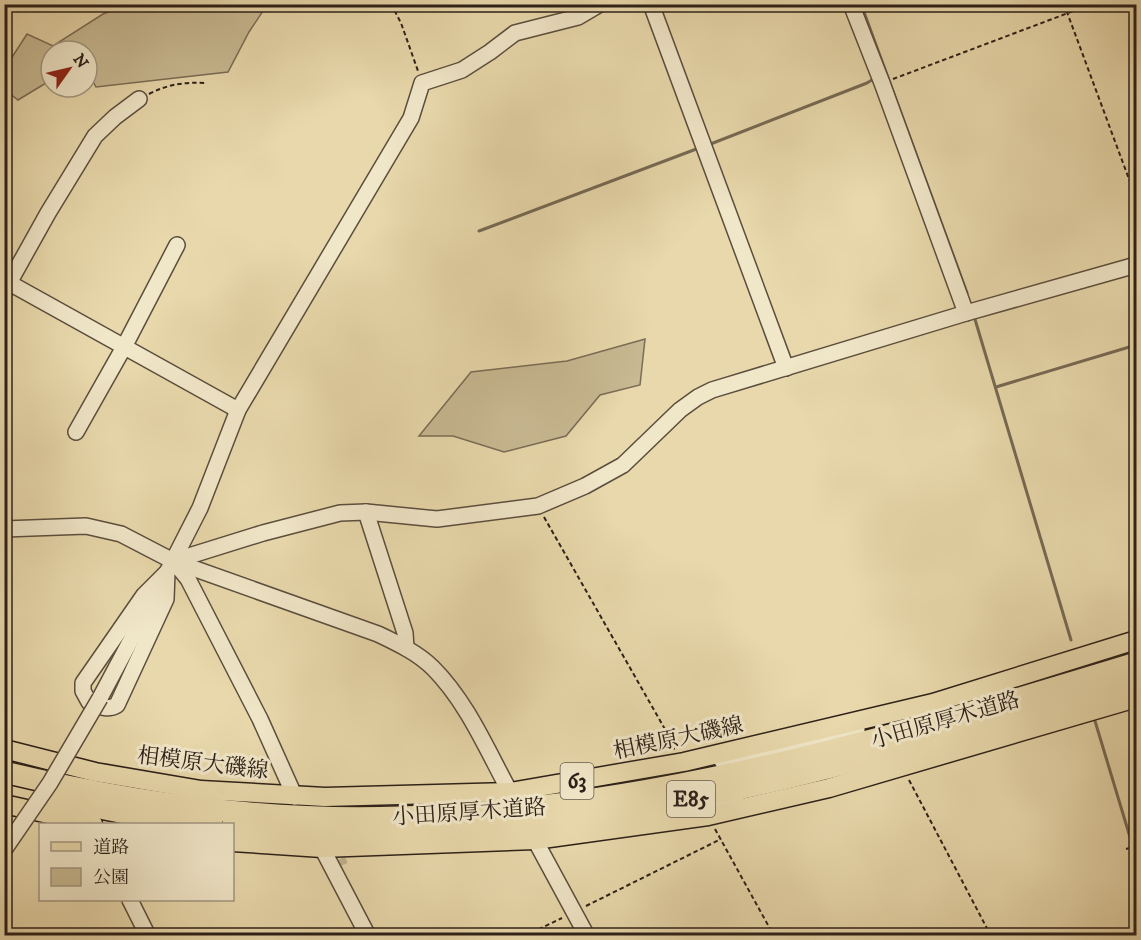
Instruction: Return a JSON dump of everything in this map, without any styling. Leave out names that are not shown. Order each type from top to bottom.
[{"type":"highway","name":"小田原厚木道路","points":[[4,772],[128,798],[214,809],[307,816],[399,818],[498,812],[614,796],[817,755],[941,722],[1137,663]]},
{"type":"highway","name":"小田原厚木道路","points":[[234,826],[312,831],[400,832],[500,827],[593,816],[695,798],[824,768],[944,737],[1137,679]]},
{"type":"highway","points":[[4,787],[124,813],[197,823]]},
{"type":"main road","name":"相模原大磯線","points":[[4,748],[94,772],[201,790],[510,792],[676,764],[933,703],[1137,640]]},
{"type":"main road","name":"63","points":[[234,842],[322,848],[534,840],[708,816],[829,788],[1137,698]]},
{"type":"main road","points":[[4,804],[84,823]]},
{"type":"street","points":[[4,852],[50,783],[100,698],[201,508],[238,410],[411,118],[422,83],[462,70],[515,33],[578,17],[600,4]]},
{"type":"street","points":[[651,4],[786,368]]},
{"type":"street","points":[[851,4],[966,313]]},
{"type":"street","points":[[139,99],[95,136],[6,285],[238,410]]},
{"type":"street","points":[[76,432],[124,347],[177,245]]},
{"type":"street","points":[[170,566],[166,598],[117,705],[106,709],[88,702],[83,691],[83,683],[144,596],[170,566],[263,533],[340,513],[366,512],[437,519],[538,506],[585,486],[623,465],[680,410],[712,390],[966,313],[1137,265]]},
{"type":"street","points":[[366,512],[405,633],[405,648]]},
{"type":"street","points":[[4,529],[86,526],[121,534],[188,579],[298,791]]},
{"type":"street","points":[[170,566],[378,634],[405,648],[432,667],[455,694],[510,792]]},
{"type":"street","points":[[626,772],[643,777],[789,748],[903,717],[933,703]]},
{"type":"street","points":[[665,822],[676,814],[895,760],[949,752]]},
{"type":"street","points":[[4,852],[33,812]]},
{"type":"street","points":[[534,840],[587,936]]},
{"type":"street","points":[[322,848],[369,936]]},
{"type":"street","points":[[341,866],[369,936]]},
{"type":"street","points":[[130,901],[148,936]]},
{"type":"path","points":[[391,4],[401,22],[422,83]]},
{"type":"path","points":[[1064,4],[1137,198]]},
{"type":"path","points":[[898,78],[1092,4]]},
{"type":"path","points":[[139,99],[172,85],[190,82],[206,83]]},
{"type":"path","points":[[538,506],[674,745],[676,764]]},
{"type":"path","points":[[903,767],[991,936]]},
{"type":"path","points":[[708,816],[774,936]]},
{"type":"path","points":[[583,908],[721,839]]},
{"type":"path","points":[[1126,849],[1137,846]]},
{"type":"path","points":[[525,936],[563,918]]},
{"type":"green space","points":[[127,5],[267,5],[249,32],[228,72],[99,87],[99,39],[64,39],[103,14]]},
{"type":"green space","points":[[27,34],[39,40],[39,87],[18,100],[5,90],[5,68]]},
{"type":"green space","points":[[645,339],[640,385],[600,395],[566,436],[504,452],[453,436],[419,436],[471,372],[567,361]]},
{"type":"waterway","points":[[861,4],[967,293]]},
{"type":"waterway","points":[[708,145],[875,78]]},
{"type":"waterway","points":[[479,231],[699,148]]},
{"type":"waterway","points":[[974,316],[1071,640]]},
{"type":"waterway","points":[[996,387],[1136,345]]},
{"type":"waterway","points":[[1095,721],[1136,857]]},
{"type":"tunnel","points":[[328,839],[341,866]]}]
